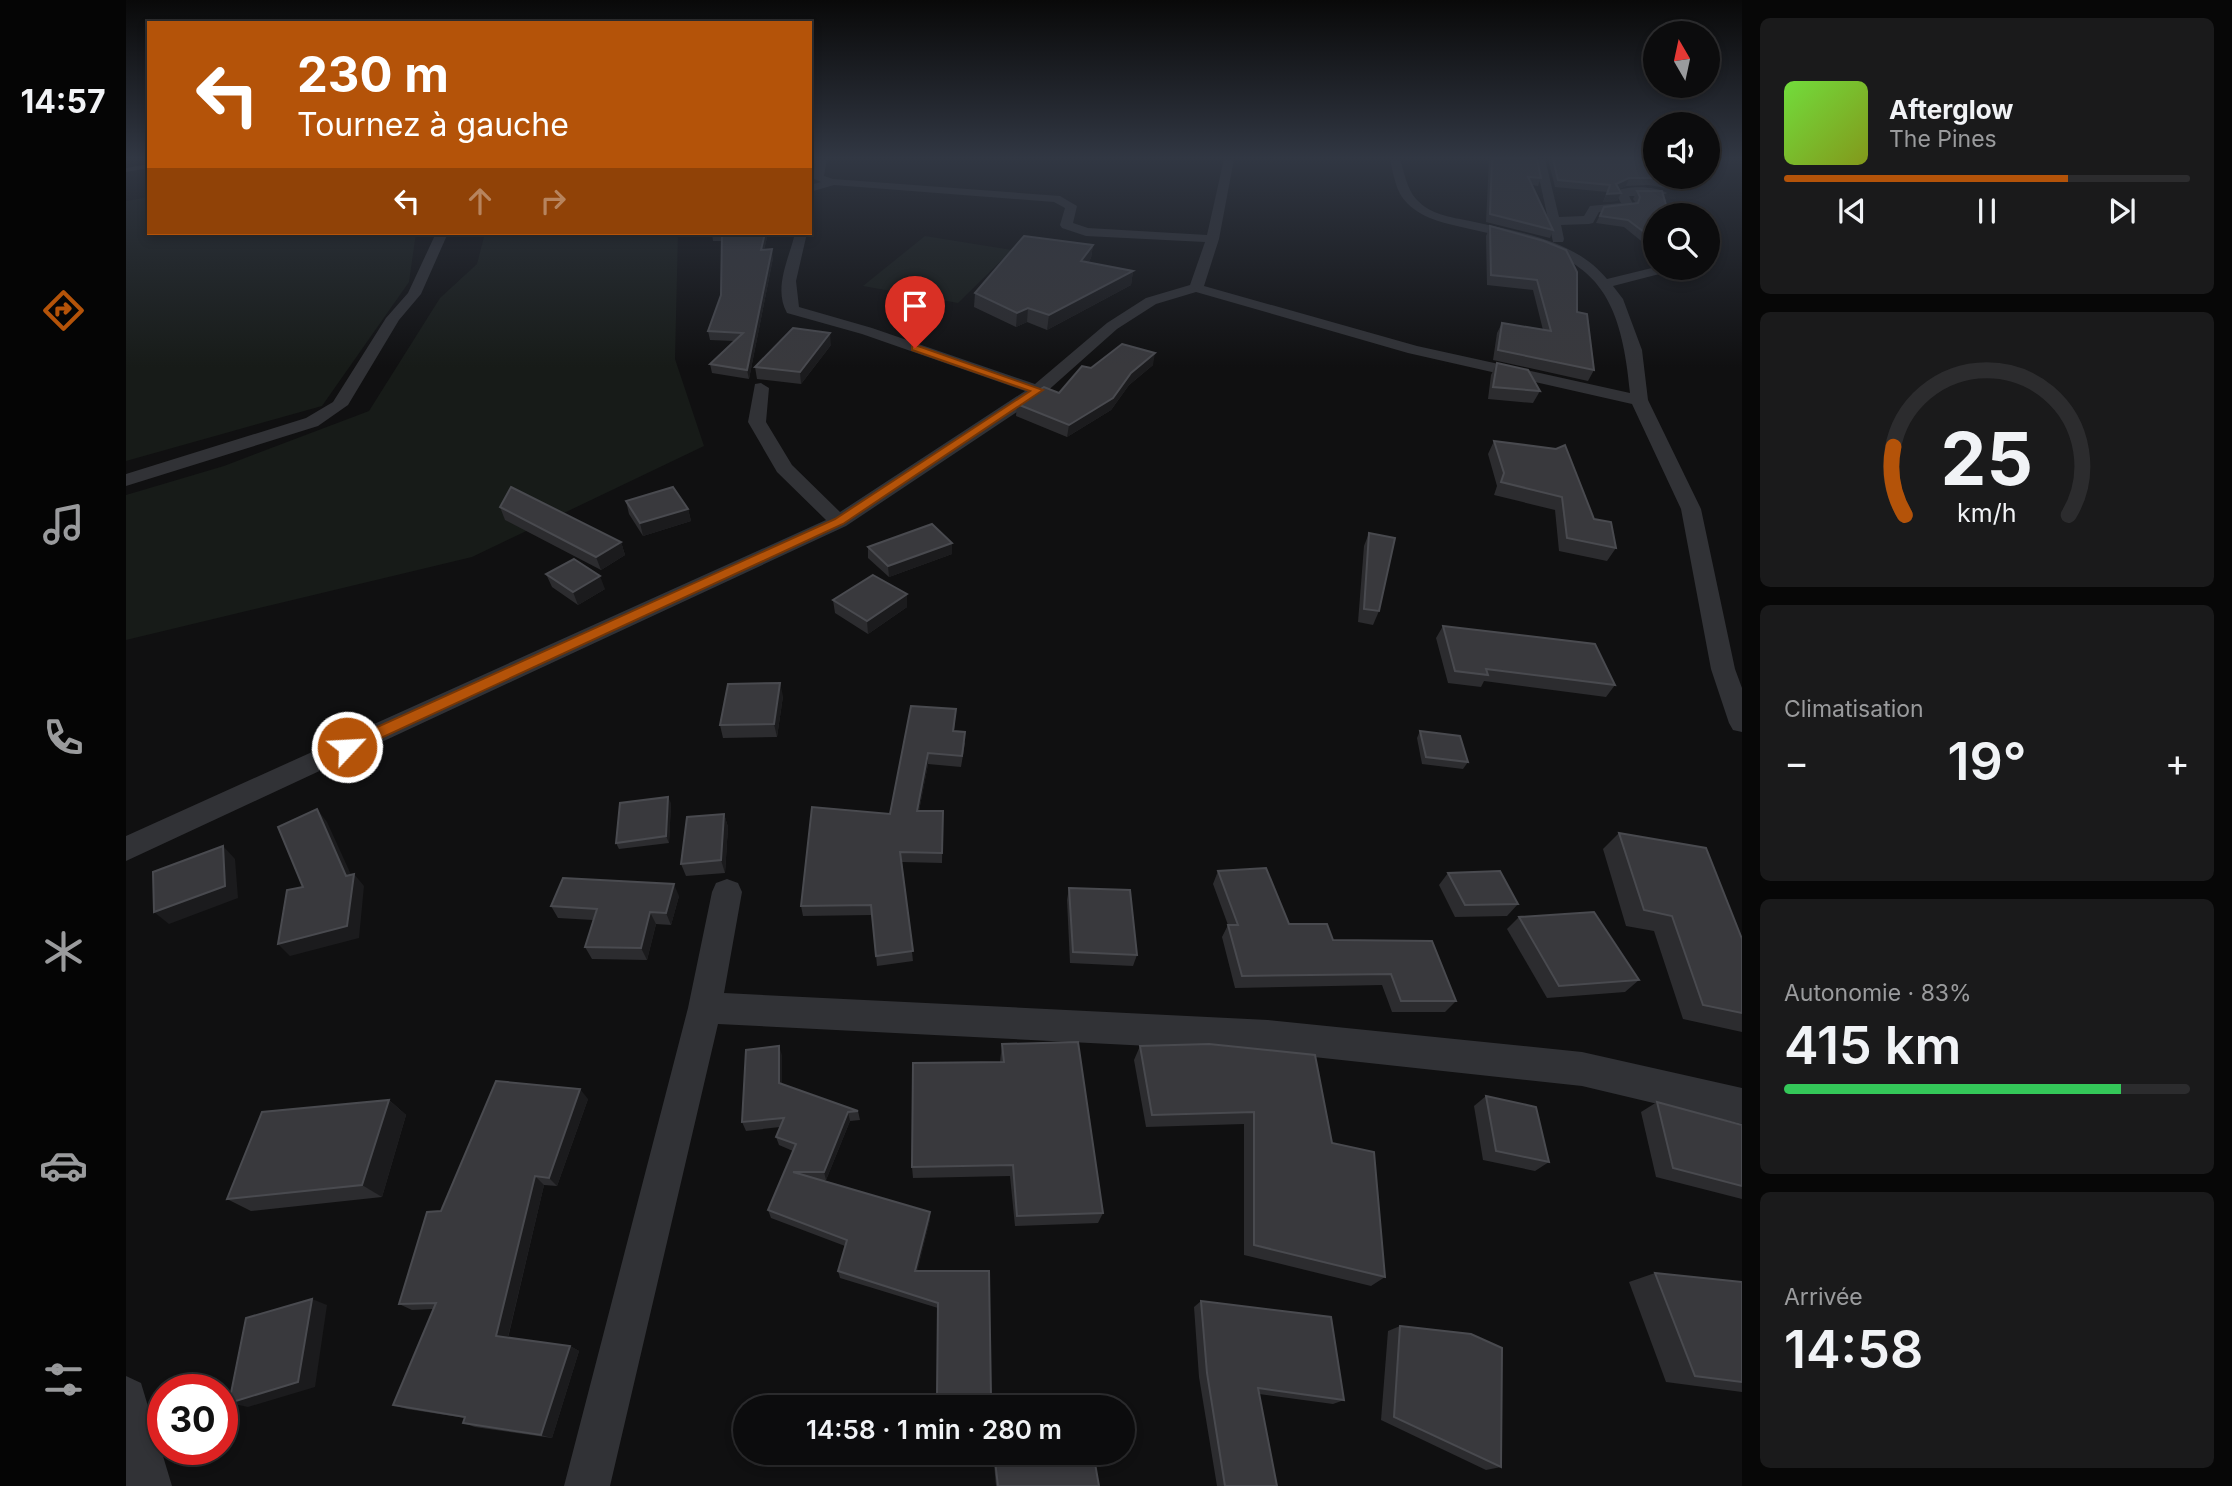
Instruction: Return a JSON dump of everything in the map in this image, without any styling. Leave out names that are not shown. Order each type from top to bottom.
[{"type":"street","points":[[1076,228],[1086,232],[1213,239]]},
{"type":"street","points":[[1196,288],[1215,228]]},
{"type":"street","points":[[1486,228],[1560,249],[1591,267],[1616,299],[1634,350],[1640,400],[1691,509],[1723,669],[1742,723]]},
{"type":"street","points":[[1556,228],[1560,249]]},
{"type":"street","points":[[126,480],[312,422],[339,405],[393,318],[414,294],[441,235]]},
{"type":"street","points":[[801,235],[786,295],[792,310],[867,331],[1038,390]]},
{"type":"street","points":[[1604,284],[1643,274]]},
{"type":"street","points":[[126,849],[839,522],[1038,390],[1112,326],[1150,301],[1196,288],[1414,350],[1640,400]]},
{"type":"street","points":[[761,388],[757,422],[784,468],[839,522]]},
{"type":"street","points":[[587,1486],[705,1008],[727,892]]},
{"type":"street","points":[[705,1008],[1268,1036],[1582,1069],[1742,1106]]},
{"type":"street","points":[[126,1398],[149,1486]]},
{"type":"shaded area","points":[[126,228],[147,228],[147,235],[416,235],[409,282],[322,406],[126,461]]},
{"type":"shaded area","points":[[484,235],[678,235],[675,359],[704,446],[472,557],[126,640],[126,495],[224,466],[369,411],[440,298],[477,264]]},
{"type":"shaded area","points":[[925,236],[1012,250],[958,303],[863,286]]},
{"type":"building","points":[[1490,228],[1544,241],[1566,250],[1577,272],[1577,312],[1587,314],[1594,370],[1498,350],[1502,323],[1551,331],[1537,280],[1491,275]]},
{"type":"building","points":[[722,235],[765,235],[761,250],[772,249],[747,370],[710,364],[743,333],[708,331],[721,295]]},
{"type":"building","points":[[1024,236],[1093,245],[1081,261],[1133,271],[1049,315],[1028,308],[1017,313],[975,293]]},
{"type":"building","points":[[793,328],[830,333],[800,372],[755,367]]},
{"type":"building","points":[[1122,344],[1155,353],[1131,373],[1113,398],[1069,425],[1017,404],[1044,387],[1059,393],[1082,366],[1091,368]]},
{"type":"building","points":[[1497,363],[1528,370],[1540,391],[1493,387]]},
{"type":"building","points":[[1494,441],[1556,449],[1565,445],[1594,519],[1611,522],[1616,548],[1567,538],[1562,497],[1501,482],[1504,473]]},
{"type":"building","points":[[511,487],[621,542],[596,557],[500,507]]},
{"type":"building","points":[[673,487],[688,509],[640,523],[626,501]]},
{"type":"building","points":[[932,524],[952,543],[888,566],[868,547]]},
{"type":"building","points":[[1369,533],[1395,538],[1379,611],[1364,609]]},
{"type":"building","points":[[574,559],[600,576],[573,592],[546,574]]},
{"type":"building","points":[[873,575],[907,594],[867,621],[833,600]]},
{"type":"building","points":[[1443,626],[1595,644],[1615,685],[1486,669],[1488,675],[1455,671]]},
{"type":"building","points":[[780,683],[774,724],[720,725],[728,684]]},
{"type":"building","points":[[911,706],[956,709],[953,731],[965,732],[962,756],[928,753],[917,811],[943,811],[942,853],[900,852],[913,951],[876,956],[871,905],[801,906],[812,807],[890,814]]},
{"type":"building","points":[[1420,731],[1460,736],[1468,762],[1426,757]]},
{"type":"building","points":[[668,797],[666,836],[616,843],[620,803]]},
{"type":"building","points":[[317,809],[346,876],[354,874],[347,926],[278,944],[287,890],[303,887],[278,827]]},
{"type":"building","points":[[724,814],[721,860],[681,864],[687,817]]},
{"type":"building","points":[[1619,833],[1706,848],[1742,939],[1742,1013],[1703,1005],[1672,916],[1644,910]]},
{"type":"building","points":[[223,846],[225,886],[154,912],[153,872]]},
{"type":"building","points":[[1266,868],[1289,924],[1327,924],[1333,940],[1432,941],[1456,1001],[1401,1001],[1391,974],[1242,976],[1228,925],[1238,925],[1218,871]]},
{"type":"building","points":[[1500,871],[1518,904],[1465,905],[1448,873]]},
{"type":"building","points":[[563,878],[674,884],[666,913],[650,912],[641,948],[585,947],[597,909],[551,906]]},
{"type":"building","points":[[1069,888],[1130,890],[1137,955],[1073,952]]},
{"type":"building","points":[[1594,912],[1639,980],[1559,986],[1519,917]]},
{"type":"building","points":[[1078,1042],[1103,1213],[1017,1216],[1013,1165],[912,1167],[913,1063],[1004,1062],[1002,1044]]},
{"type":"building","points":[[1209,1044],[1315,1055],[1332,1143],[1374,1152],[1385,1277],[1254,1245],[1254,1112],[1152,1115],[1140,1046]]},
{"type":"building","points":[[779,1046],[779,1083],[858,1111],[848,1112],[824,1172],[793,1172],[930,1212],[915,1271],[989,1271],[991,1395],[937,1395],[938,1303],[838,1271],[847,1240],[768,1210],[796,1144],[776,1137],[784,1118],[742,1122],[746,1050]]},
{"type":"building","points":[[496,1081],[580,1089],[549,1178],[535,1176],[496,1336],[570,1346],[541,1435],[463,1423],[465,1417],[393,1405],[436,1303],[399,1304],[427,1212],[441,1211]]},
{"type":"building","points":[[1486,1096],[1536,1107],[1549,1162],[1496,1151]]},
{"type":"building","points":[[389,1100],[362,1185],[227,1199],[262,1112]]},
{"type":"building","points":[[1657,1102],[1742,1125],[1742,1186],[1673,1168]]},
{"type":"building","points":[[1655,1273],[1742,1282],[1742,1382],[1695,1376]]},
{"type":"building","points":[[312,1299],[298,1382],[238,1400],[238,1374],[235,1374],[246,1318]]},
{"type":"building","points":[[1201,1301],[1331,1317],[1344,1400],[1258,1388],[1277,1486],[1225,1486],[1207,1373]]},
{"type":"building","points":[[1400,1326],[1471,1334],[1502,1348],[1501,1467],[1394,1417]]},
{"type":"building","points":[[996,1465],[1095,1465],[1099,1486],[998,1486]]},
{"type":"route","points":[[347,747],[839,522],[1038,390],[915,348]]}]
